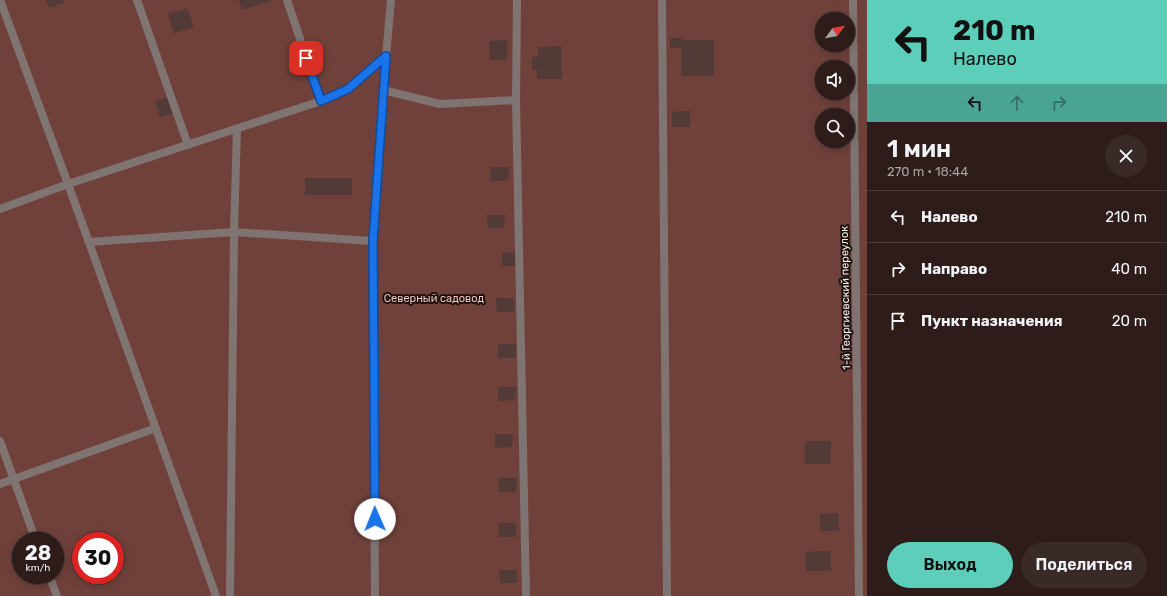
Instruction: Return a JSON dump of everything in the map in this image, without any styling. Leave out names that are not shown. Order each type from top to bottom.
[{"type":"street","points":[[0,0],[68,184],[216,596]]},
{"type":"street","points":[[138,0],[188,145]]},
{"type":"street","points":[[287,0],[321,101]]},
{"type":"street","points":[[375,596],[373,241],[383,90],[391,0]]},
{"type":"street","points":[[517,0],[516,100],[526,596]]},
{"type":"street","points":[[662,0],[667,596]]},
{"type":"street","name":"1-й Георгиевский переулок","points":[[853,0],[859,596]]},
{"type":"street","points":[[0,208],[68,184],[321,101],[348,89],[386,56]]},
{"type":"street","points":[[383,90],[440,104],[516,100]]},
{"type":"street","points":[[230,596],[234,232],[237,129]]},
{"type":"street","points":[[89,242],[234,232],[373,241]]},
{"type":"street","points":[[0,484],[156,428]]},
{"type":"street","points":[[0,441],[33,532]]},
{"type":"street","points":[[52,584],[57,596]]},
{"type":"green space","name":"Северный садовод","points":[[0,0],[867,0],[867,596],[0,596]]},
{"type":"building","points":[[46,0],[63,0],[64,3],[49,8]]},
{"type":"building","points":[[239,0],[271,0],[271,1],[242,10]]},
{"type":"building","points":[[187,8],[194,27],[174,33],[168,14]]},
{"type":"building","points":[[670,38],[682,38],[682,40],[714,40],[714,76],[681,76],[681,48],[670,48]]},
{"type":"building","points":[[507,40],[507,60],[490,60],[489,41]]},
{"type":"building","points":[[561,46],[562,79],[537,79],[537,70],[532,70],[532,57],[538,57],[538,47]]},
{"type":"building","points":[[168,97],[173,113],[160,117],[155,101]]},
{"type":"building","points":[[690,111],[690,127],[672,127],[672,112]]},
{"type":"building","points":[[490,167],[509,167],[508,180],[491,181]]},
{"type":"building","points":[[305,178],[352,178],[352,195],[305,195]]},
{"type":"building","points":[[487,215],[505,215],[504,228],[488,228]]},
{"type":"building","points":[[520,252],[519,266],[502,266],[502,253]]},
{"type":"building","points":[[496,298],[514,298],[514,312],[497,312]]},
{"type":"building","points":[[498,344],[516,344],[515,358],[498,358]]},
{"type":"building","points":[[498,387],[516,387],[515,400],[498,401]]},
{"type":"building","points":[[495,434],[513,434],[512,447],[495,448]]},
{"type":"building","points":[[805,441],[831,441],[831,464],[805,464]]},
{"type":"building","points":[[498,478],[517,478],[516,492],[499,492]]},
{"type":"building","points":[[838,513],[839,531],[820,531],[820,514]]},
{"type":"building","points":[[498,523],[516,523],[516,537],[499,537]]},
{"type":"building","points":[[831,551],[831,571],[806,571],[805,552]]},
{"type":"building","points":[[499,570],[517,570],[517,583],[500,583]]},
{"type":"route","points":[[306,58],[321,101],[348,89],[386,56],[373,241],[375,519]]}]
